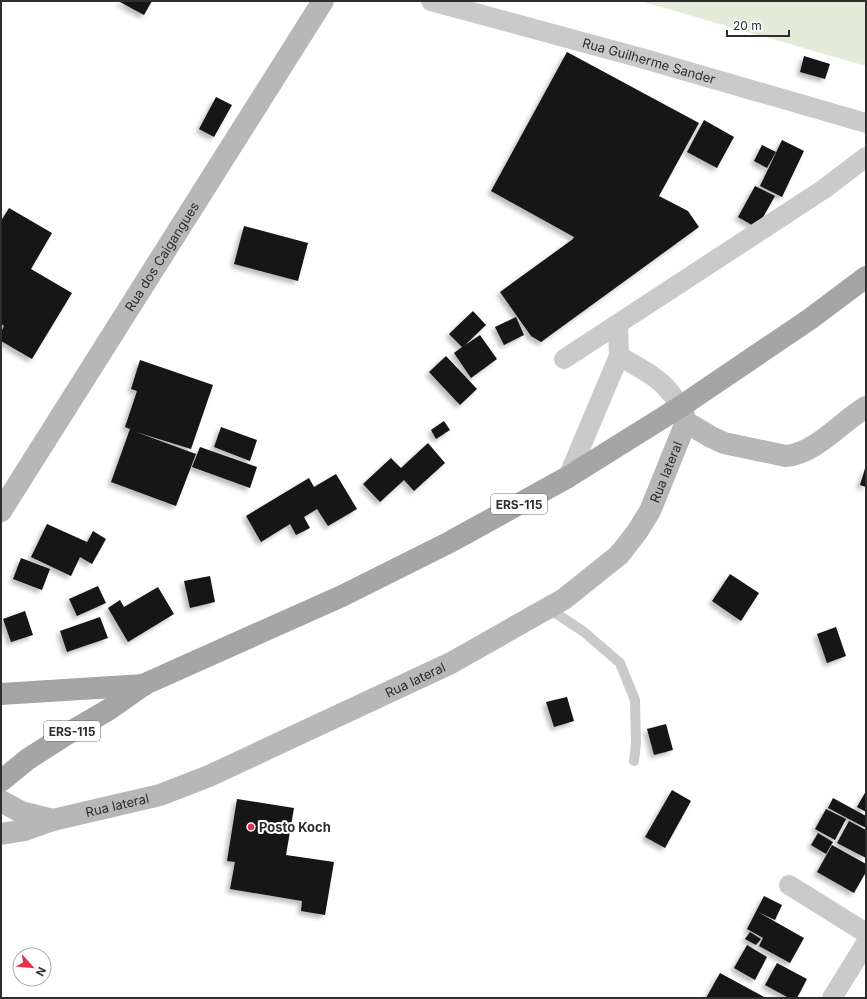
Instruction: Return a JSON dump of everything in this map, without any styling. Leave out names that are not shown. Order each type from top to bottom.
[{"type":"main road","name":"ERS-115","points":[[1,782],[28,759],[108,710],[145,684],[342,596],[450,542],[683,414],[866,276]]},
{"type":"main road","name":"ERS-115","points":[[1,694],[145,684]]},
{"type":"street","name":"Rua dos Caigangues","points":[[1,511],[323,1]]},
{"type":"street","name":"Rua Guilherme Sander","points":[[431,1],[641,58],[866,123]]},
{"type":"street","points":[[564,359],[824,189],[866,157]]},
{"type":"street","points":[[568,477],[619,356],[618,324]]},
{"type":"street","points":[[619,356],[654,377],[669,391],[683,414],[711,437],[724,443],[786,456],[794,455],[817,444],[866,407]]},
{"type":"street","name":"Rua lateral","points":[[1,834],[25,830],[54,820],[160,795],[209,776],[450,663],[564,599],[619,555],[638,532],[654,503],[683,414]]},
{"type":"street","name":"Rua lateral","points":[[1,801],[21,812],[54,820]]},
{"type":"street","points":[[789,885],[866,933]]},
{"type":"street","points":[[832,998],[866,943]]},
{"type":"lane","points":[[548,608],[584,632],[620,663],[635,700],[636,743],[634,761]]},
{"type":"green space","points":[[640,1],[866,1],[866,66]]},
{"type":"building","points":[[118,1],[152,1],[144,15]]},
{"type":"building","points":[[567,52],[699,123],[659,196],[688,211],[699,227],[541,342],[531,336],[500,292],[574,237],[491,191]]},
{"type":"building","points":[[804,56],[830,64],[825,79],[800,72]]},
{"type":"building","points":[[216,97],[232,105],[214,137],[199,129]]},
{"type":"building","points":[[704,120],[734,137],[717,168],[687,152]]},
{"type":"building","points":[[782,140],[804,151],[782,197],[760,186]]},
{"type":"building","points":[[762,145],[776,152],[767,168],[754,161]]},
{"type":"building","points":[[755,186],[775,196],[757,228],[738,217]]},
{"type":"building","points":[[9,208],[52,233],[31,269],[72,293],[32,359],[1,341],[1,332],[4,326],[1,324],[1,221]]},
{"type":"building","points":[[244,226],[308,243],[298,281],[234,264]]},
{"type":"building","points":[[473,311],[486,325],[465,345],[480,335],[497,359],[471,378],[454,353],[462,347],[449,334]]},
{"type":"building","points":[[516,317],[524,335],[504,345],[495,327]]},
{"type":"building","points":[[446,356],[477,389],[460,405],[429,372]]},
{"type":"building","points":[[140,360],[213,385],[191,449],[136,432],[196,454],[176,506],[111,482],[130,429],[125,427],[137,391],[131,389]]},
{"type":"building","points":[[444,421],[450,430],[436,439],[431,430]]},
{"type":"building","points":[[221,427],[257,440],[250,461],[214,447]]},
{"type":"building","points":[[428,443],[445,463],[414,491],[404,480],[380,502],[363,484],[391,458],[401,468]]},
{"type":"building","points":[[200,447],[257,467],[250,488],[192,467]]},
{"type":"building","points":[[866,465],[866,487],[860,485]]},
{"type":"building","points":[[336,474],[357,509],[328,526],[317,509],[304,517],[310,528],[296,535],[290,524],[261,542],[246,516],[309,478],[314,487]]},
{"type":"building","points":[[47,524],[87,542],[85,546],[93,531],[106,539],[92,564],[80,557],[71,576],[31,557]]},
{"type":"building","points":[[21,558],[50,569],[42,590],[13,579]]},
{"type":"building","points":[[730,574],[759,593],[741,621],[712,601]]},
{"type":"building","points":[[210,576],[215,602],[190,608],[184,581]]},
{"type":"building","points":[[98,586],[106,603],[77,616],[69,599]]},
{"type":"building","points":[[158,587],[174,614],[128,642],[108,608],[120,600],[124,607]]},
{"type":"building","points":[[25,611],[33,635],[11,642],[3,619]]},
{"type":"building","points":[[100,617],[108,638],[67,652],[60,631]]},
{"type":"building","points":[[836,627],[846,656],[827,663],[817,634]]},
{"type":"building","points":[[567,697],[574,721],[554,727],[546,702]]},
{"type":"building","points":[[666,724],[673,750],[654,755],[647,729]]},
{"type":"building","points":[[672,790],[691,801],[665,848],[645,837]]},
{"type":"building","points":[[866,791],[866,812],[857,807]]},
{"type":"building","points":[[833,798],[866,816],[866,828],[828,808]]},
{"type":"building","points":[[237,799],[294,808],[286,855],[334,862],[325,915],[301,911],[302,901],[230,889],[235,862],[227,861]]},
{"type":"building","points":[[826,809],[846,819],[835,840],[815,829]]},
{"type":"building","points":[[849,821],[866,830],[866,858],[837,843]]},
{"type":"building","points":[[818,833],[833,842],[826,854],[811,845]]},
{"type":"building","points":[[832,845],[866,864],[866,872],[854,893],[817,872]]},
{"type":"building","points":[[764,896],[782,905],[775,920],[758,912],[804,938],[790,963],[759,946],[763,938],[747,929]]},
{"type":"building","points":[[750,932],[761,939],[756,945],[745,939]]},
{"type":"building","points":[[747,945],[767,957],[755,980],[734,968]]},
{"type":"building","points":[[777,963],[807,979],[797,998],[789,998],[765,985]]},
{"type":"building","points":[[720,973],[766,998],[706,998]]},
{"type":"place","name":"Posto Koch","points":[[251,827]]}]
